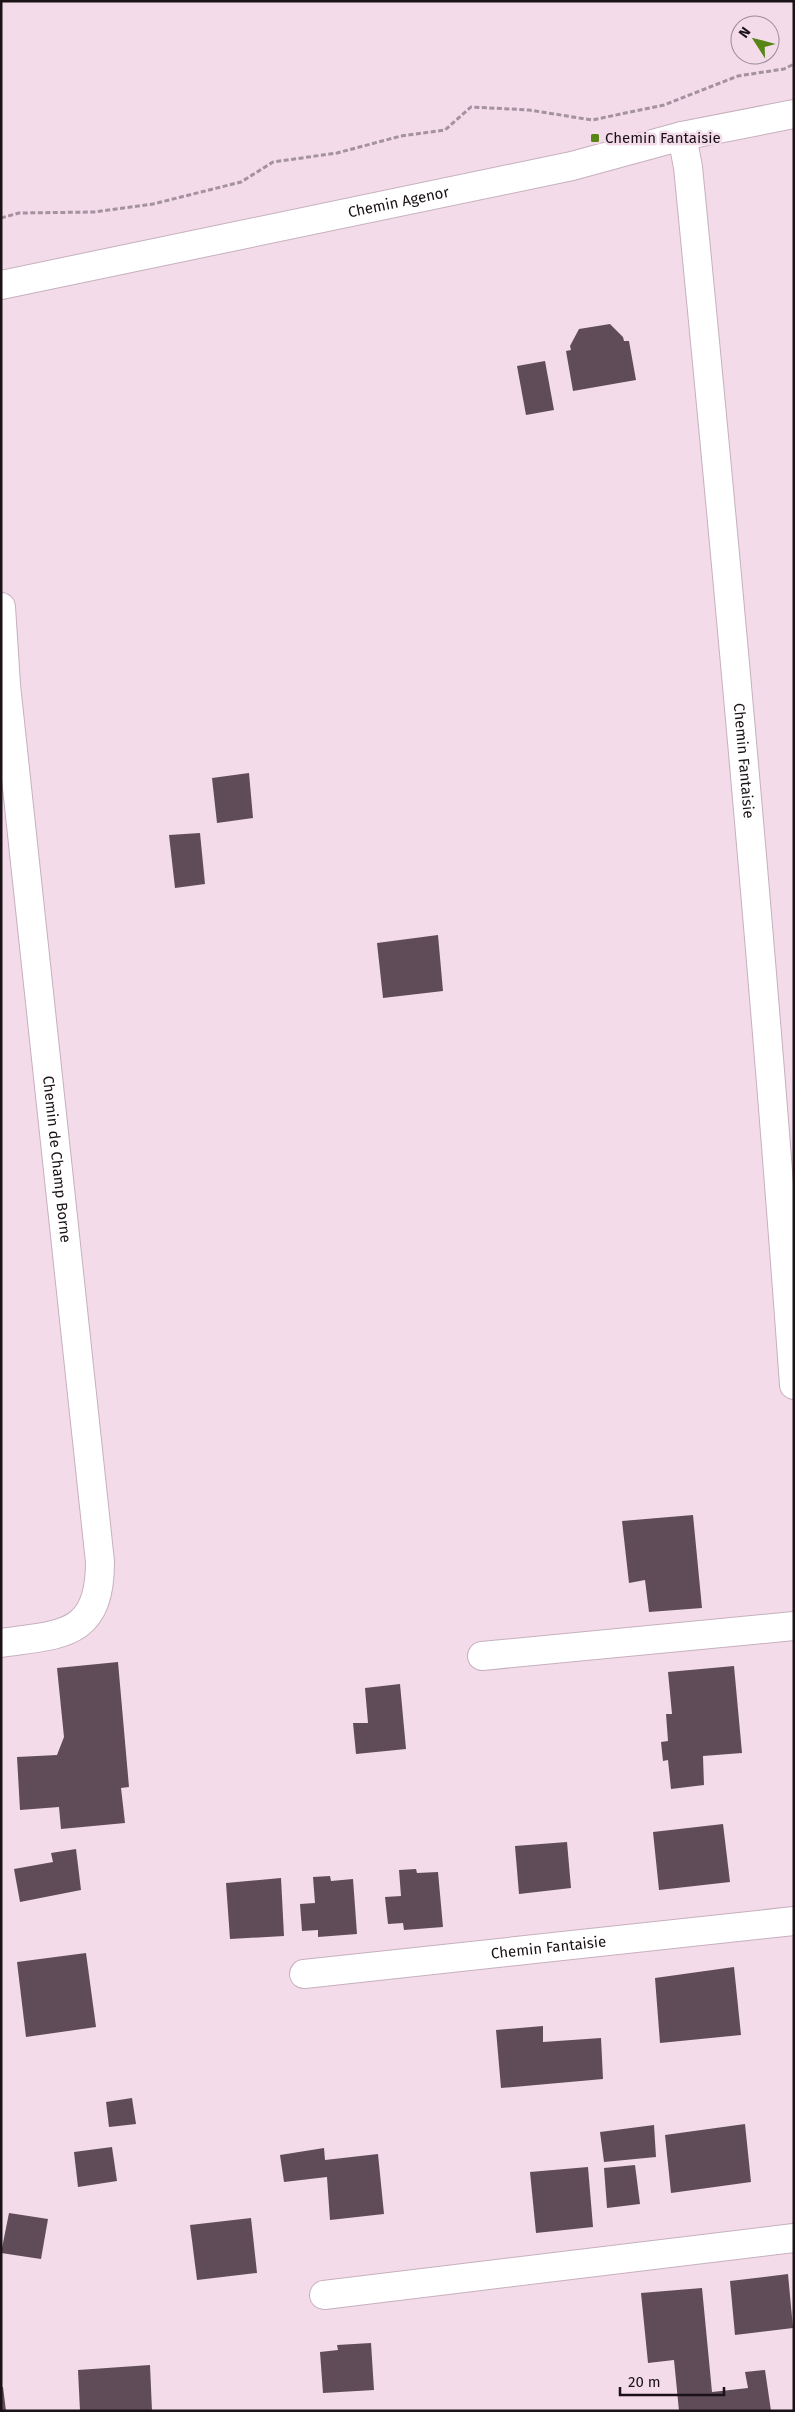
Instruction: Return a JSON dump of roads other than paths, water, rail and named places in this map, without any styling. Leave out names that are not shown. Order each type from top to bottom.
[{"type":"street","name":"Chemin Agenor","points":[[1,285],[572,166],[682,136],[794,114]]},
{"type":"street","name":"Chemin Fantaisie","points":[[682,136],[688,167],[722,510],[774,1114],[794,1385]]},
{"type":"street","name":"Chemin de Champ Borne","points":[[1,606],[6,685],[99,1552],[100,1586],[94,1607],[80,1624],[63,1634],[1,1643]]},
{"type":"street","points":[[482,1656],[794,1626]]},
{"type":"street","name":"Chemin Fantaisie","points":[[304,1974],[794,1920]]},
{"type":"street","points":[[324,2295],[794,2238]]},
{"type":"place","name":"Chemin Fantaisie","points":[[595,138]]}]
